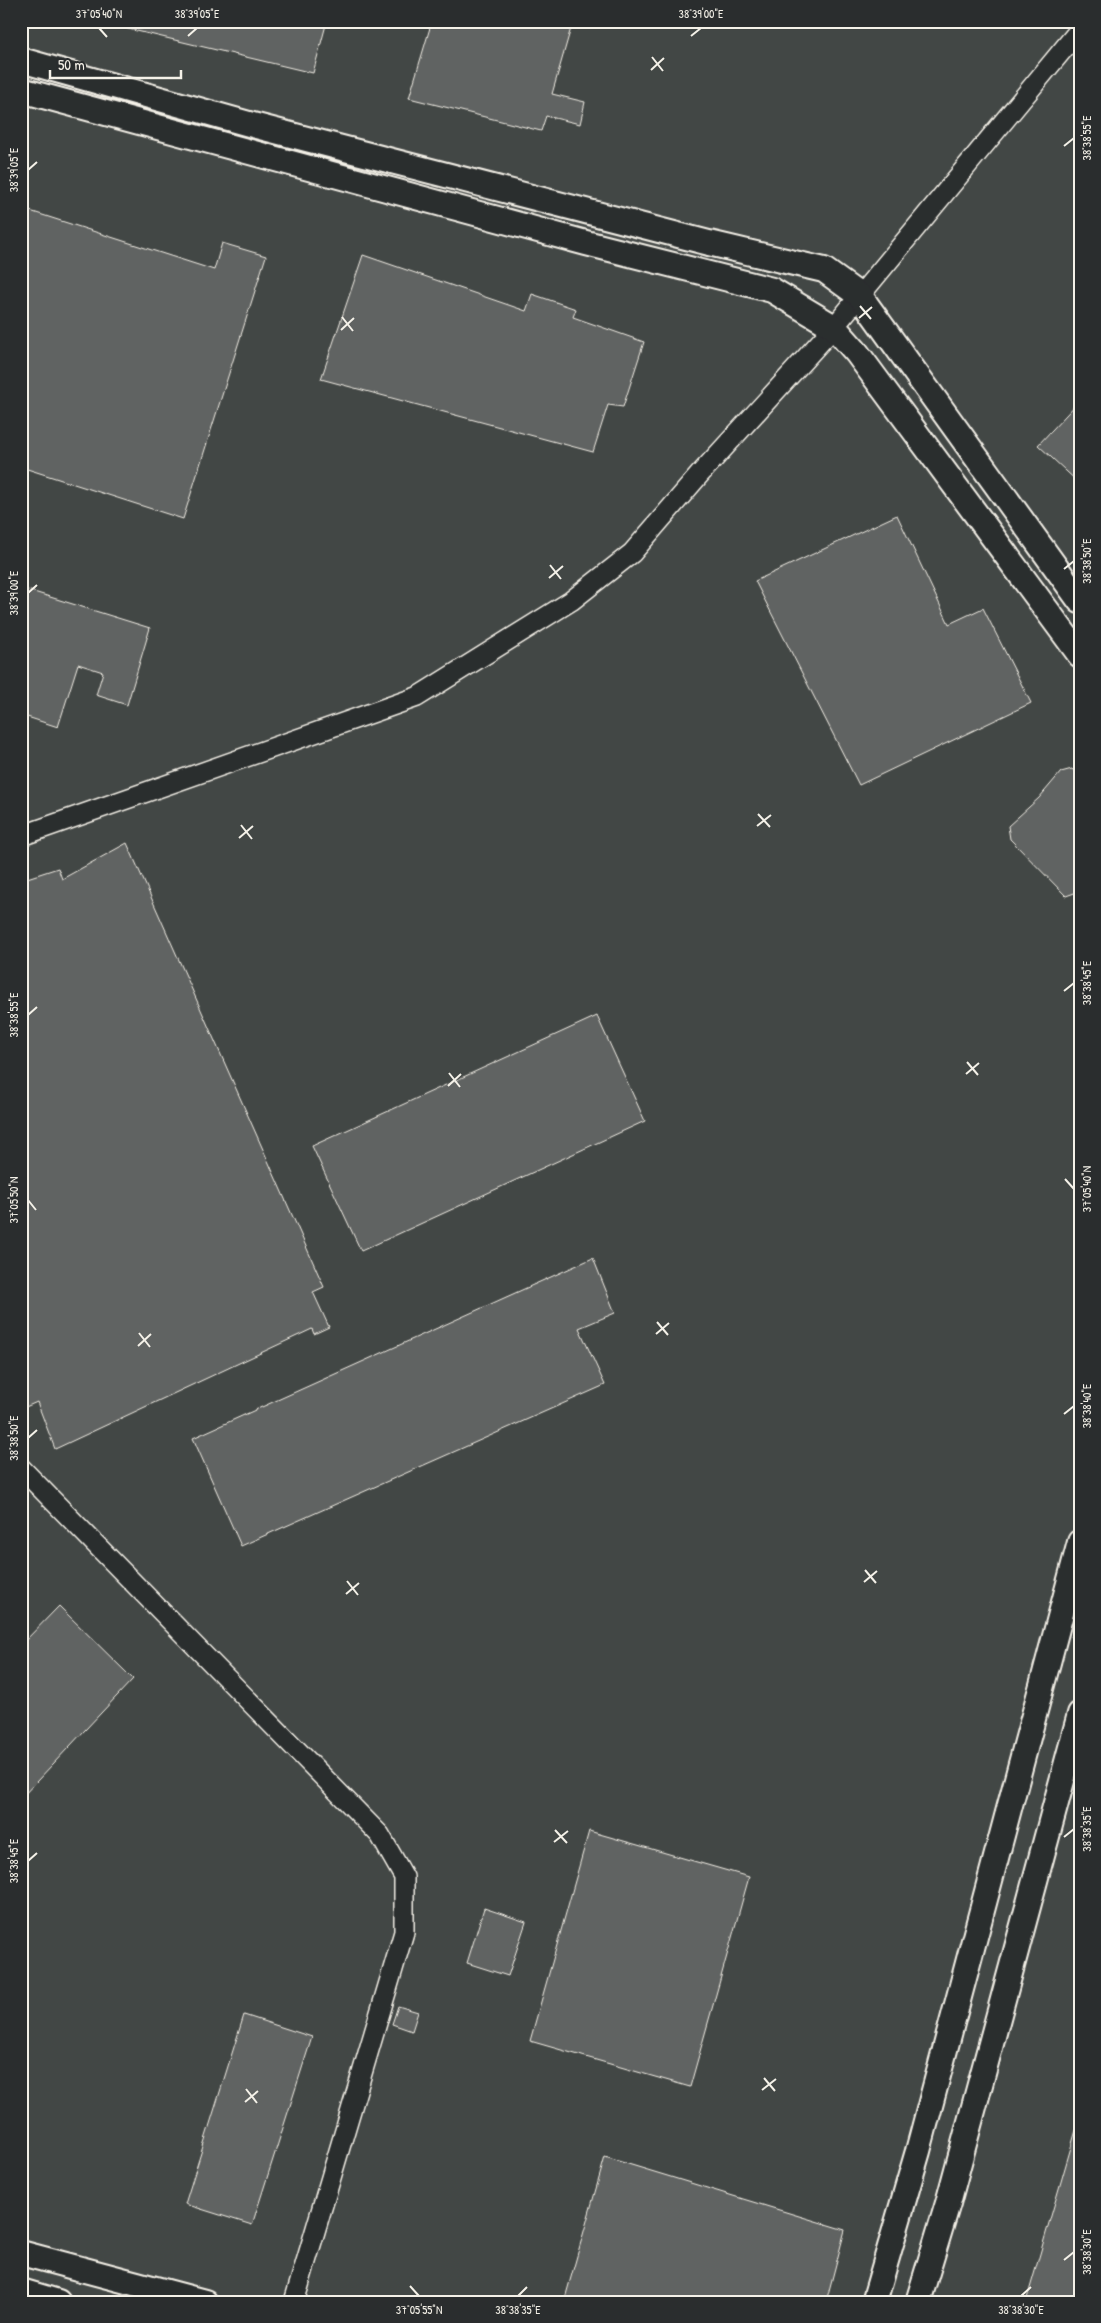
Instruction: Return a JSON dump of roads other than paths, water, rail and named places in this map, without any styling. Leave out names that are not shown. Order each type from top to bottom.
[{"type":"street","points":[[21,836],[417,697],[571,601],[632,553],[700,474],[834,327],[1080,30]]},
{"type":"street","points":[[21,60],[249,124],[709,243],[824,270],[860,296],[1080,601]]},
{"type":"street","points":[[21,90],[586,243],[772,290],[834,327],[857,354],[1080,654]]},
{"type":"street","points":[[21,1468],[380,1835],[404,1877],[404,1932],[294,2302]]},
{"type":"street","points":[[874,2302],[918,2151],[1080,1542]]},
{"type":"street","points":[[918,2302],[950,2194],[1080,1714]]},
{"type":"street","points":[[21,2252],[205,2302]]},
{"type":"street","points":[[21,2291],[58,2302]]}]
